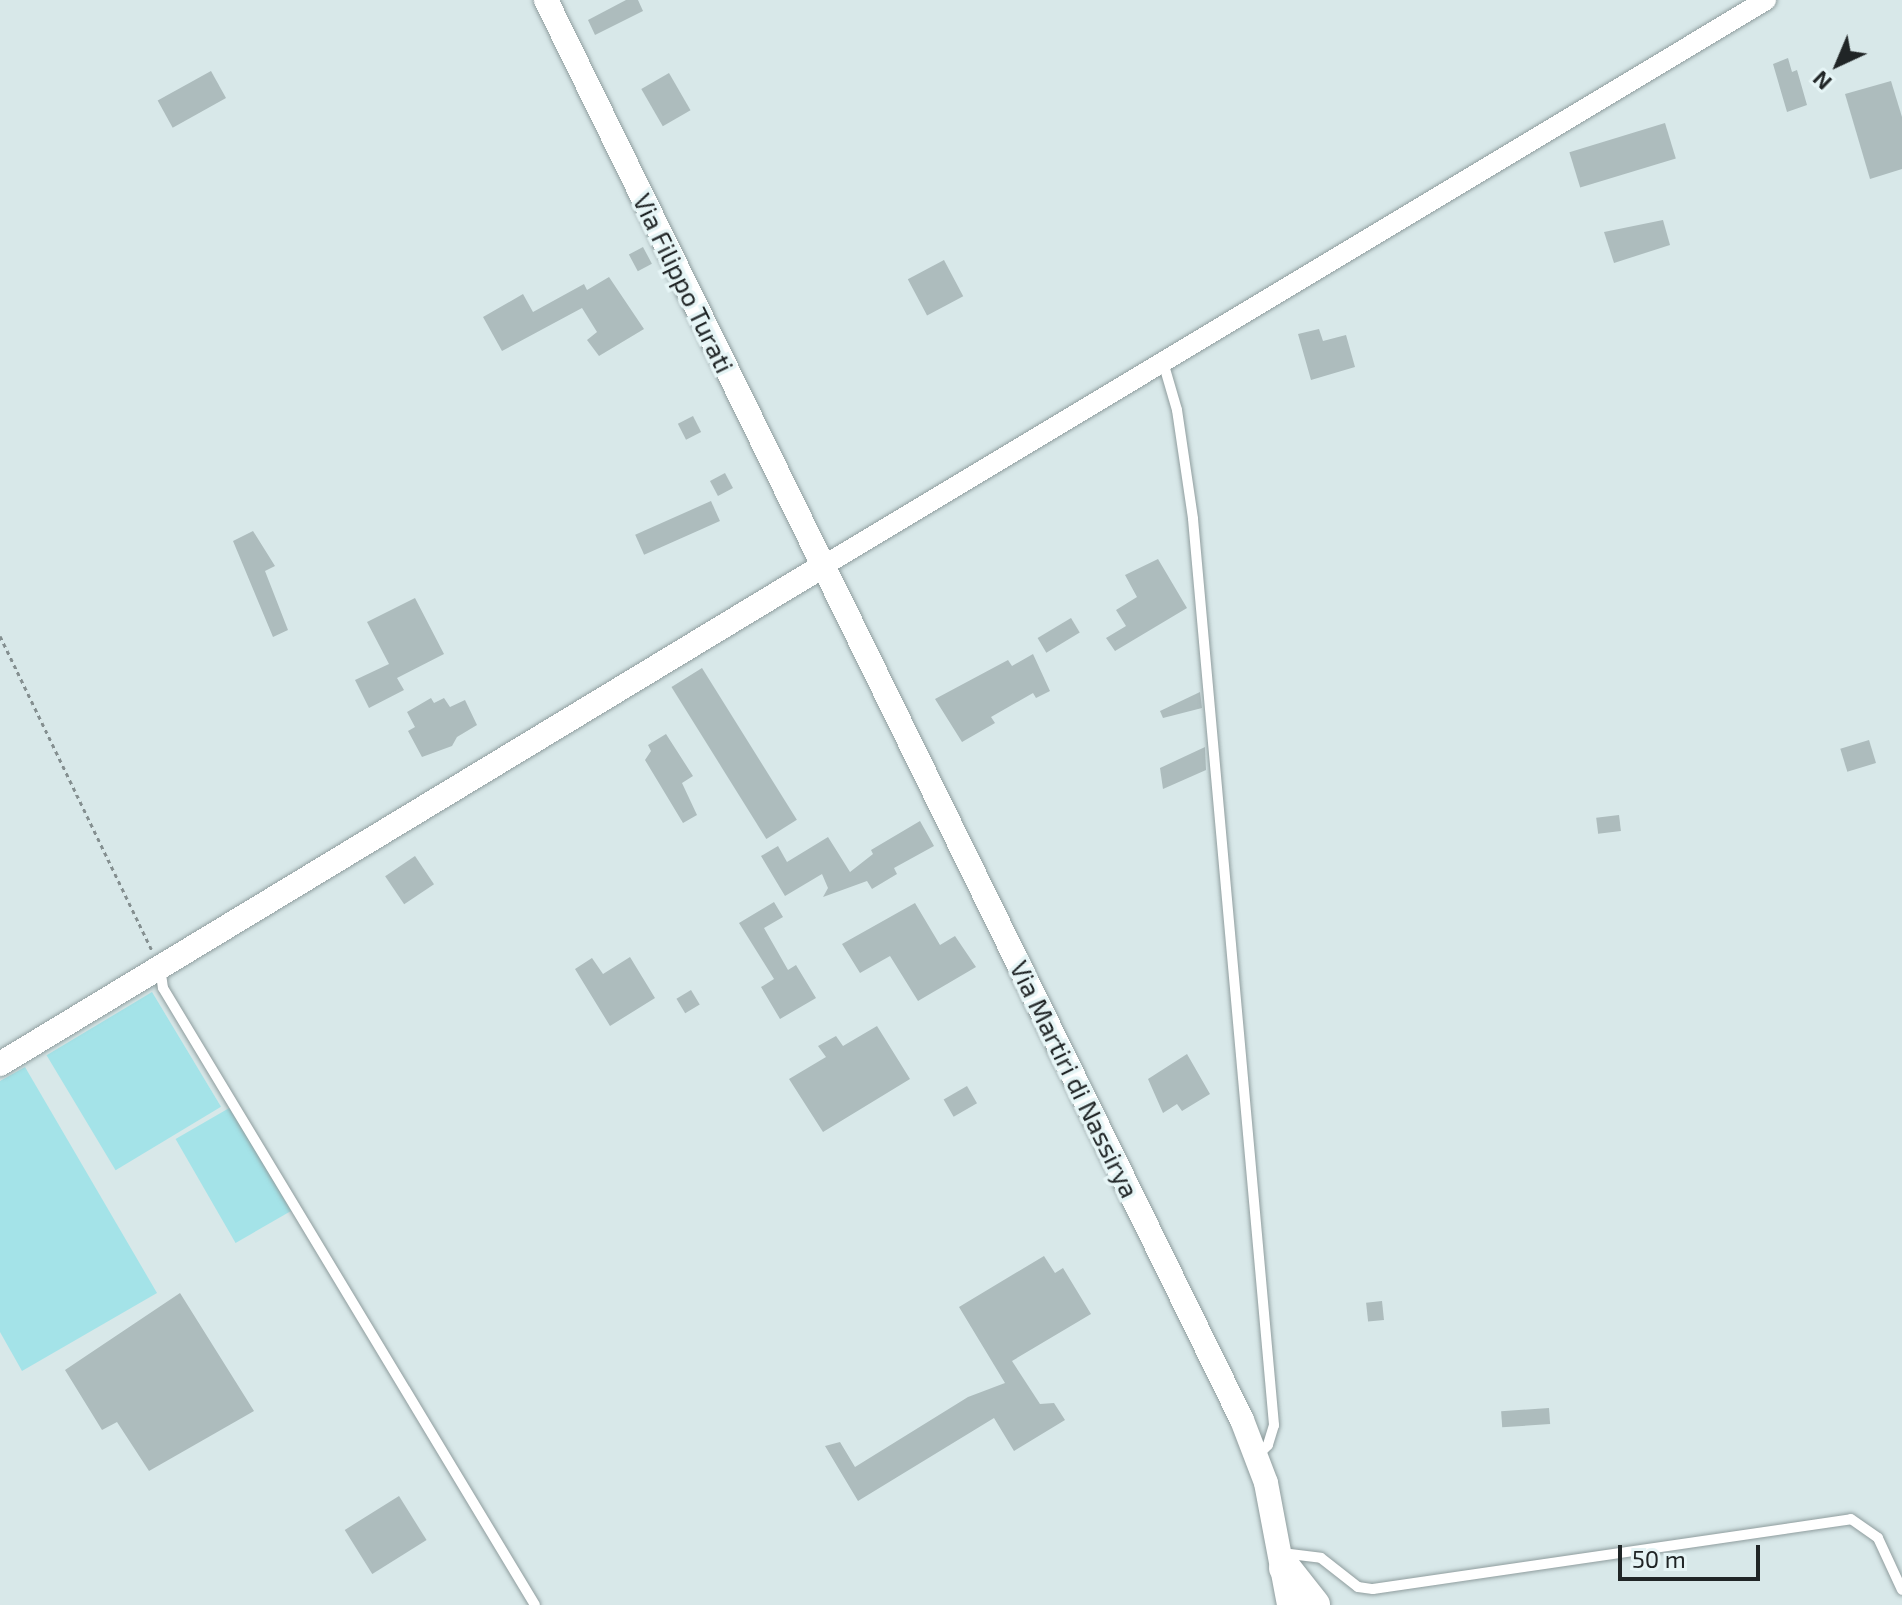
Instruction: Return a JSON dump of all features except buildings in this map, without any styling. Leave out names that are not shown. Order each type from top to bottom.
[{"type":"highway","points":[[1284,1561],[1314,1605]]},
{"type":"street","name":"Via Filippo Turati","points":[[546,0],[823,566]]},
{"type":"street","points":[[0,1064],[1766,0]]},
{"type":"street","name":"Via Martiri di Nassirya","points":[[823,566],[1257,1456],[1284,1561],[1289,1605]]},
{"type":"lane","points":[[1163,362],[1177,410],[1193,519],[1274,1425],[1268,1445],[1257,1456]]},
{"type":"lane","points":[[160,967],[163,988],[535,1605]]},
{"type":"lane","points":[[1284,1561],[1321,1558],[1358,1587],[1373,1589],[1851,1519],[1878,1538],[1902,1590]]},
{"type":"path","points":[[0,636],[160,967]]},
{"type":"shaded area","points":[[152,992],[221,1107],[116,1170],[47,1055]]},
{"type":"shaded area","points":[[25,1067],[157,1293],[22,1371],[0,1332],[0,1081]]},
{"type":"shaded area","points":[[231,1107],[291,1211],[236,1243],[176,1139]]}]
